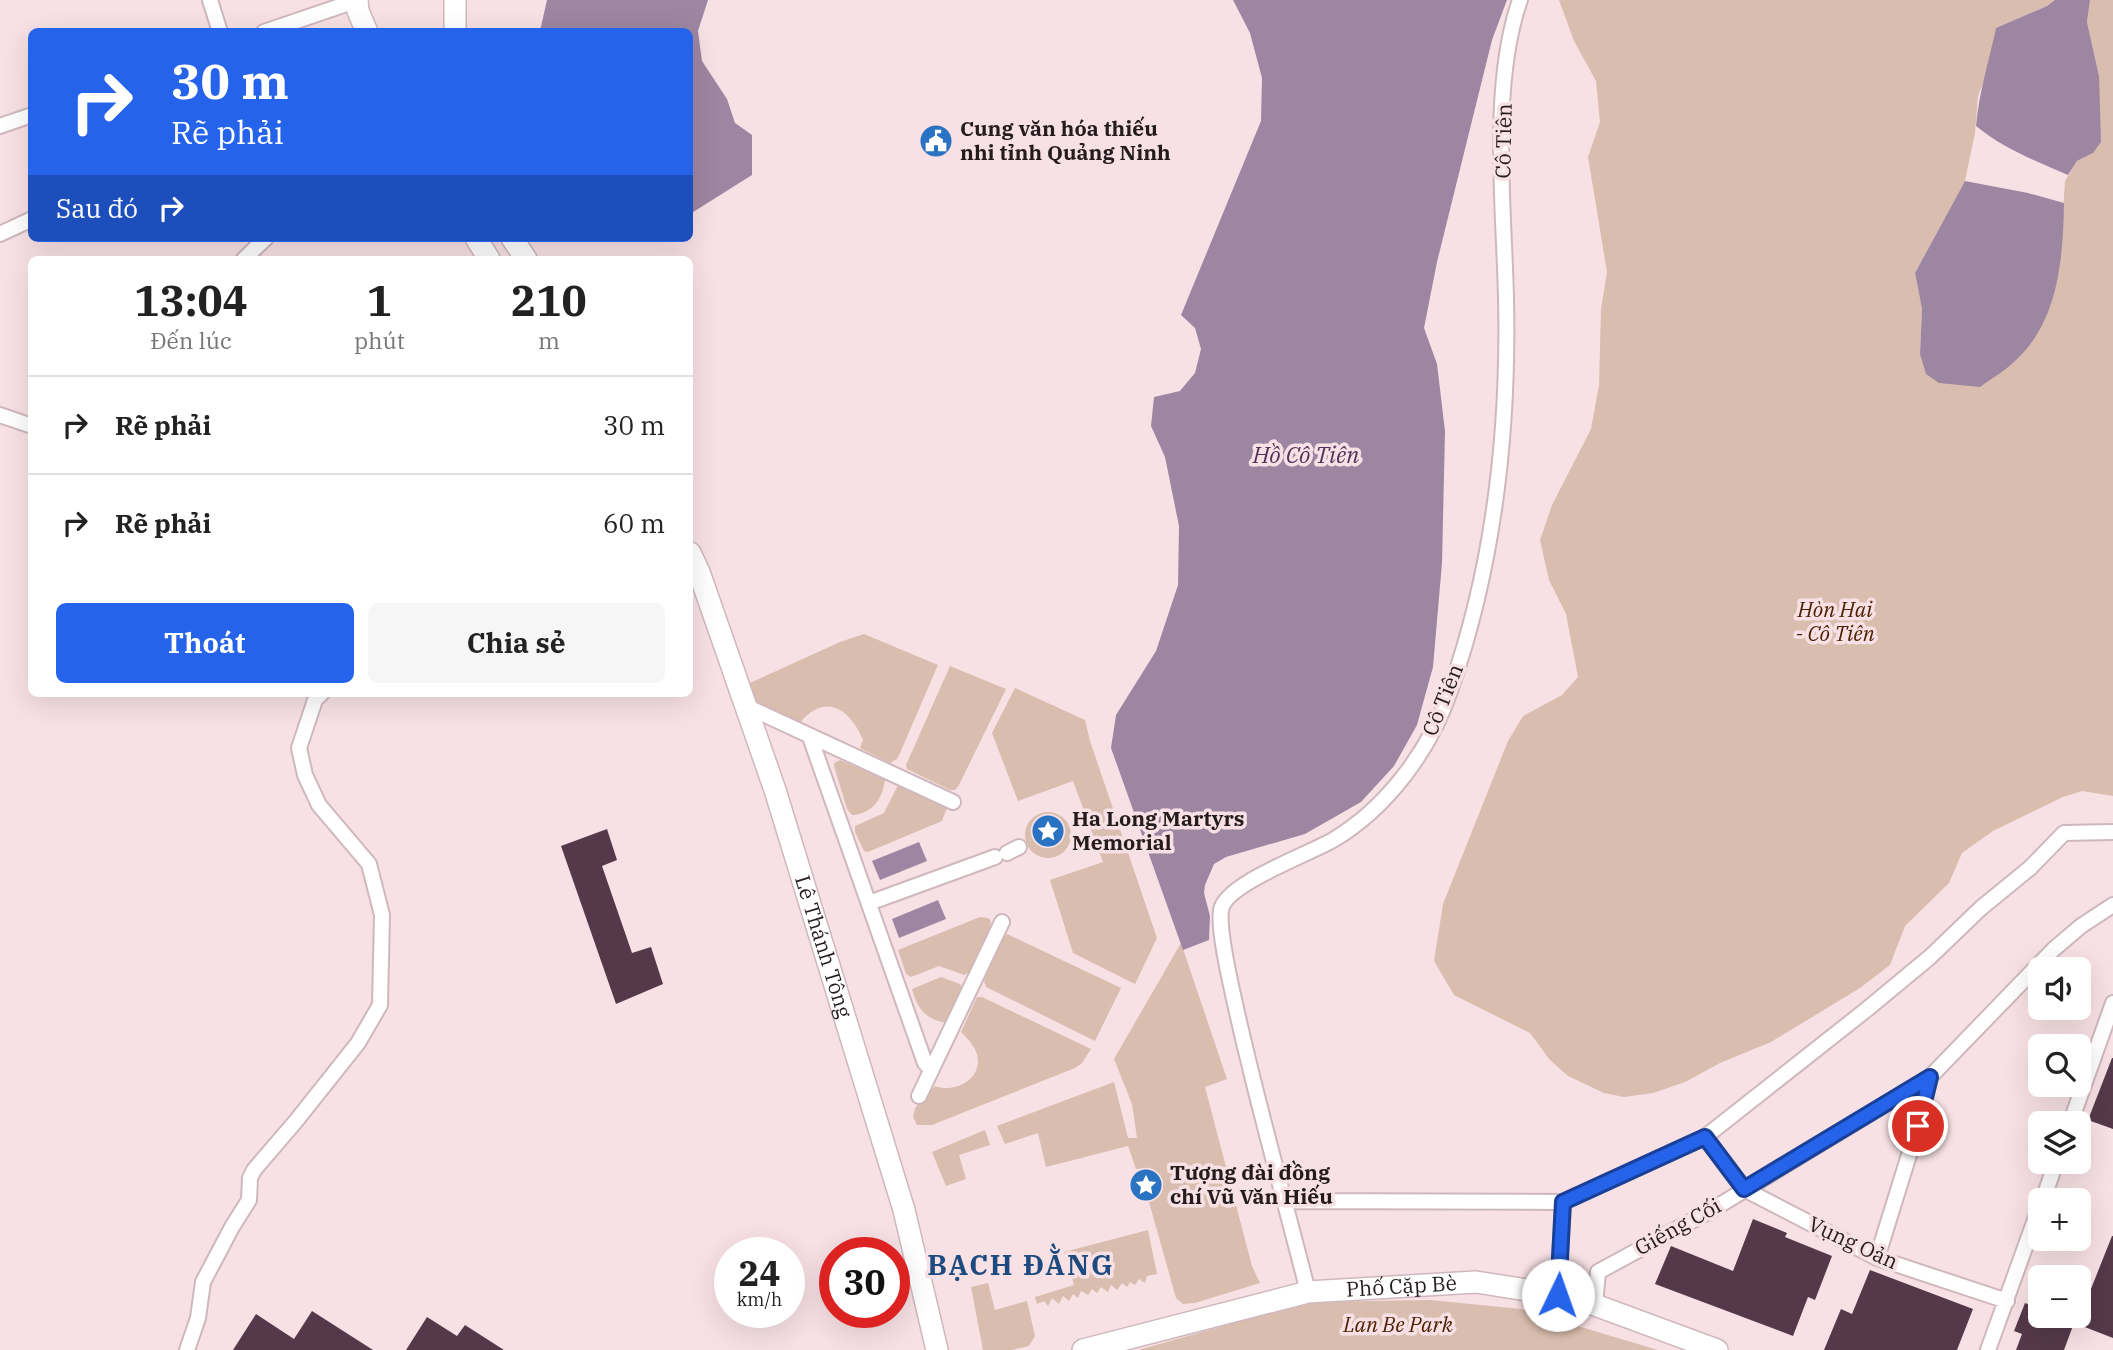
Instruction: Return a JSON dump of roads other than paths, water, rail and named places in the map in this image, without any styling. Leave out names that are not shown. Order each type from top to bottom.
[{"type":"main road","points":[[358,0],[358,11],[365,28]]},
{"type":"main road","points":[[455,28],[456,1]]},
{"type":"main road","name":"Lê Thánh Tông","points":[[693,560],[775,790],[904,1210],[937,1350]]},
{"type":"main road","name":"Phố Cặp Bè","points":[[1083,1350],[1308,1292],[1476,1282],[1558,1295],[1595,1305],[1717,1350]]},
{"type":"street","points":[[210,0],[219,28]]},
{"type":"street","points":[[276,28],[358,0]]},
{"type":"street","name":"Cô Tiên","points":[[1308,1292],[1234,999],[1223,939],[1221,908],[1229,894],[1249,880],[1338,838],[1376,807],[1412,766],[1450,693],[1496,509],[1506,314],[1502,128],[1506,57],[1520,0]]},
{"type":"street","points":[[0,126],[28,116]]},
{"type":"street","points":[[0,234],[28,221]]},
{"type":"street","points":[[247,256],[262,242]]},
{"type":"street","points":[[0,415],[28,425]]},
{"type":"street","points":[[187,1350],[198,1318],[203,1282],[249,1200],[250,1178],[254,1170],[358,1042],[380,1005],[382,915],[369,864],[319,805],[305,775],[299,748],[318,697]]},
{"type":"street","points":[[746,706],[953,802]]},
{"type":"street","points":[[810,737],[925,1063],[931,1070]]},
{"type":"street","points":[[1285,1201],[1563,1202],[1705,1137],[1909,974],[2030,868],[2064,834],[2113,832]]},
{"type":"street","points":[[869,903],[1007,852]]},
{"type":"street","name":"Giếng Cối","points":[[1595,1305],[1598,1272],[1710,1211],[1930,1077],[2054,949],[2081,926],[2113,905]]},
{"type":"street","points":[[919,1096],[1002,922]]},
{"type":"street","points":[[2075,1111],[2113,1003]]},
{"type":"street","points":[[1877,1258],[1918,1126],[1930,1077]]},
{"type":"street","points":[[1705,1137],[1744,1189]]},
{"type":"street","name":"Vụng Oản","points":[[1744,1189],[1877,1258],[2007,1301]]},
{"type":"street","points":[[1558,1295],[1563,1202]]},
{"type":"street","points":[[1988,1350],[2028,1241]]},
{"type":"water","points":[[547,0],[708,0],[698,31],[702,61],[727,99],[735,123],[752,135],[752,175],[693,212],[693,28],[541,28]]},
{"type":"water","name":"Hồ Cô Tiên","points":[[1233,0],[1507,0],[1492,40],[1437,262],[1424,328],[1437,364],[1445,431],[1442,563],[1433,667],[1417,725],[1394,766],[1361,802],[1305,834],[1226,857],[1214,864],[1204,893],[1210,916],[1209,940],[1183,950],[1111,748],[1116,715],[1156,651],[1178,585],[1179,526],[1165,457],[1151,426],[1154,397],[1180,391],[1195,373],[1201,349],[1195,328],[1181,315],[1261,121],[1262,78],[1250,33]]},
{"type":"water","points":[[2055,0],[2090,0],[2087,22],[2099,76],[2101,142],[2093,153],[2077,161],[2068,175],[2009,148],[1976,126],[1996,28]]},
{"type":"water","points":[[1965,181],[2064,203],[2060,267],[2050,308],[2030,345],[2015,361],[1980,387],[1939,383],[1926,374],[1920,354],[1922,309],[1915,273]]},
{"type":"water","points":[[919,842],[927,861],[880,880],[872,861]]},
{"type":"water","points":[[938,900],[946,919],[899,938],[892,919]]},
{"type":"place","name":"Cung văn hóa thiếu nhi tỉnh Quảng Ninh","points":[[936,141]]},
{"type":"place","name":"Ha Long Martyrs Memorial","points":[[1048,831]]},
{"type":"place","name":"Tượng đài đồng chí Vũ Văn Hiếu","points":[[1146,1185]]},
{"type":"district","name":"BẠCH ĐẰNG","points":[[1021,1265]]},
{"type":"park label","name":"Hòn Hai - Cô Tiên","points":[[1835,622]]},
{"type":"park label","name":"Lan Be Park","points":[[1398,1325]]}]
